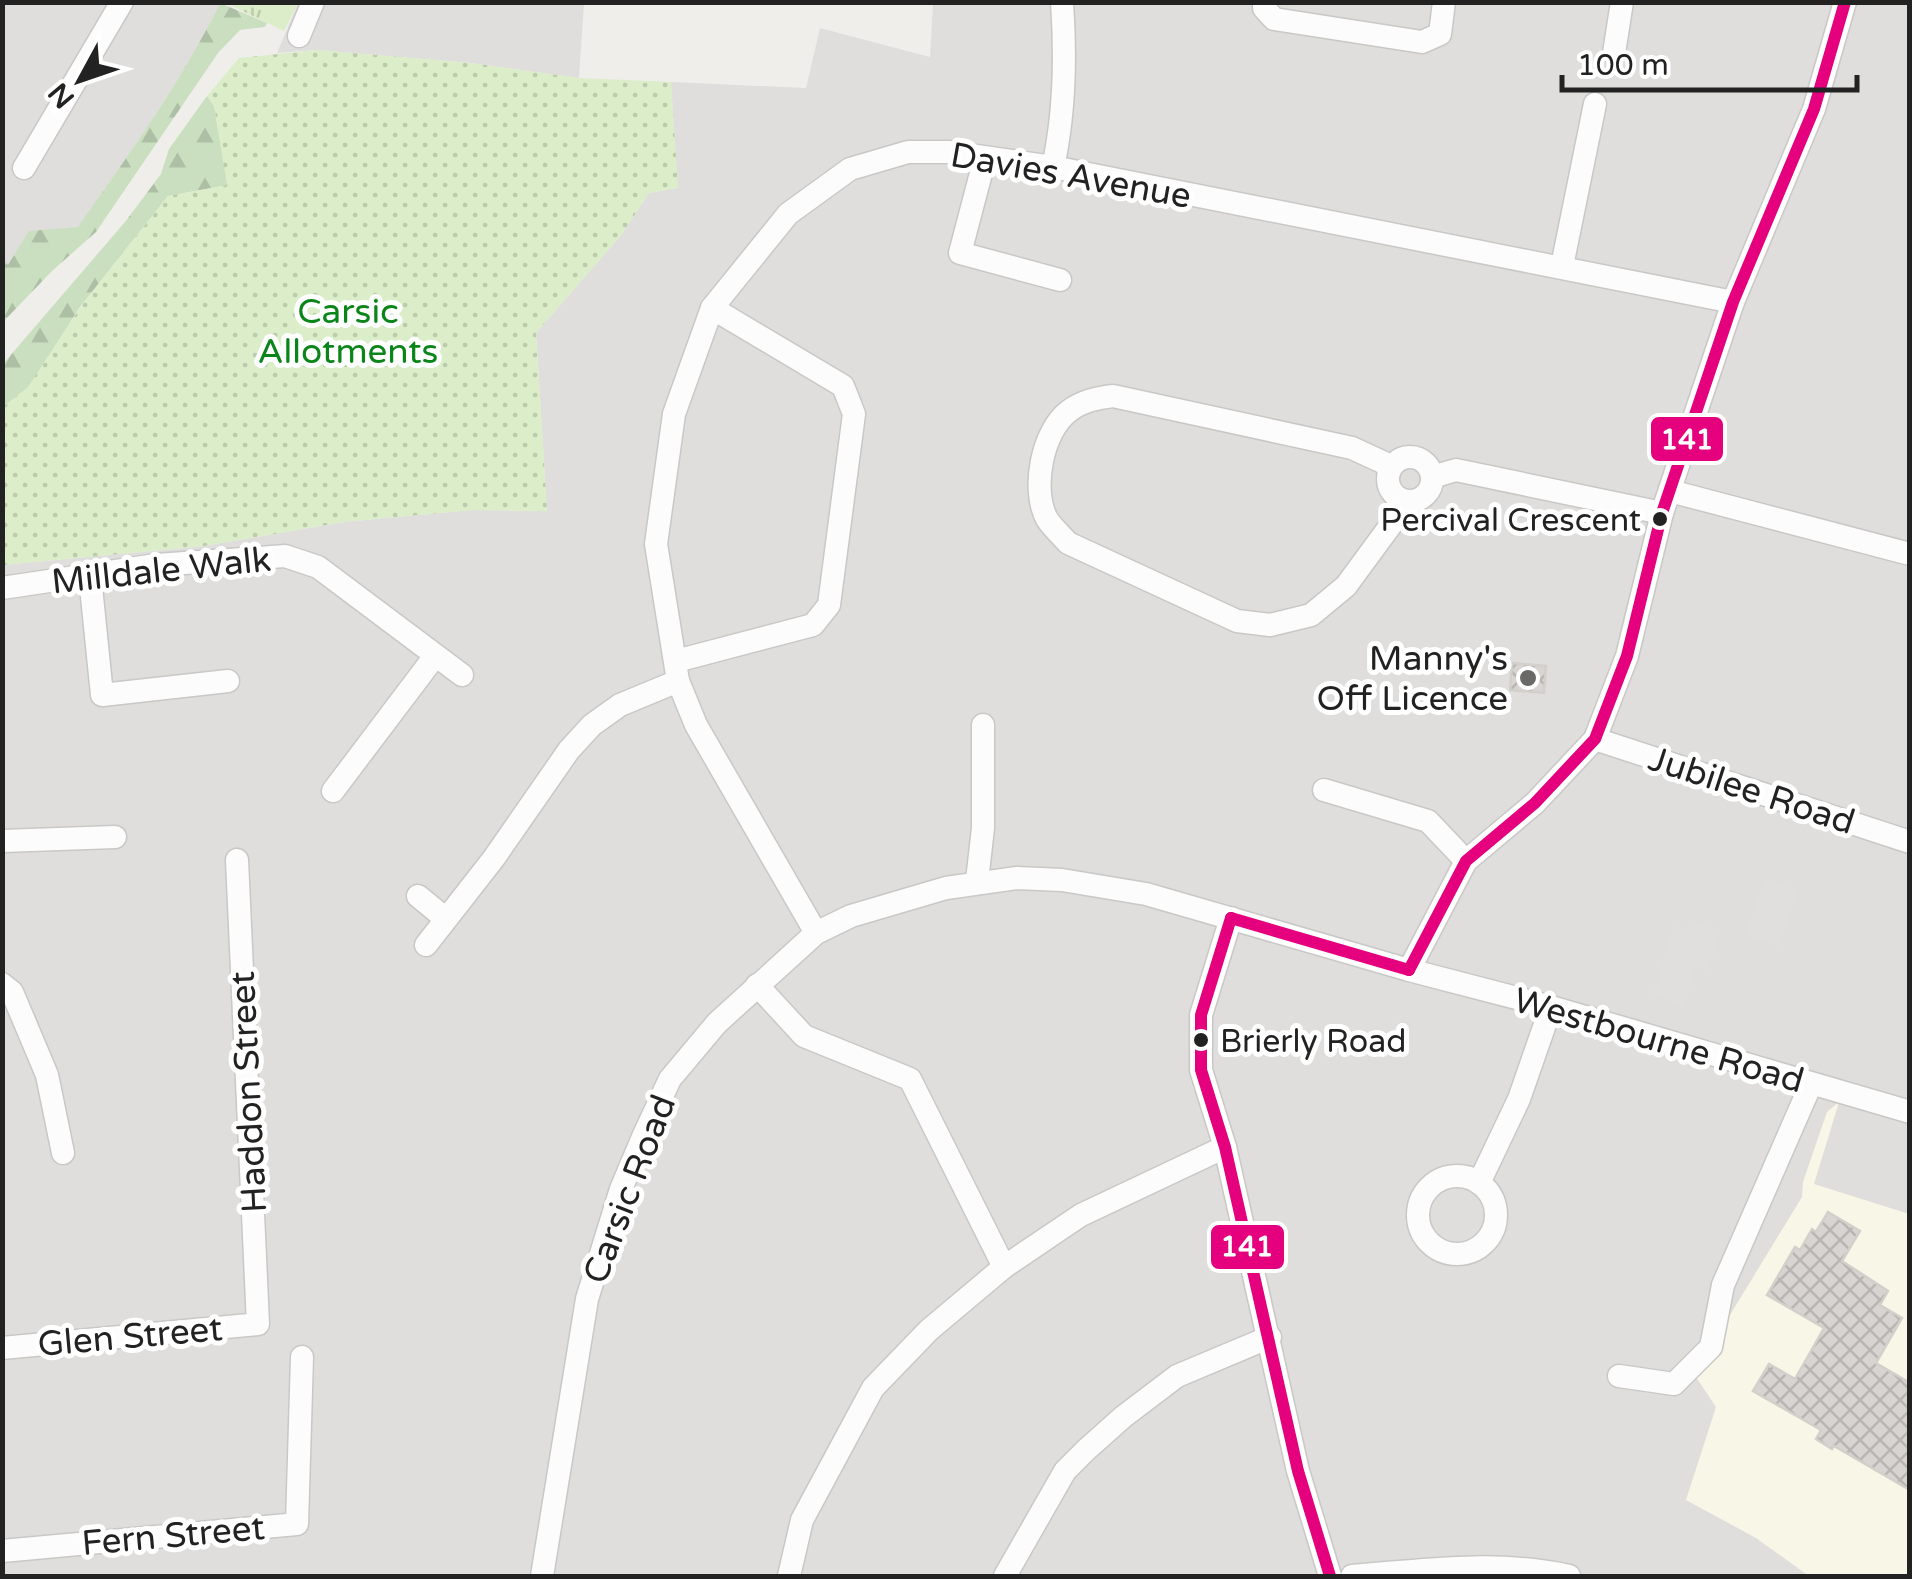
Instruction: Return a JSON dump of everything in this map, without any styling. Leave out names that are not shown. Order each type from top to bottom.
[{"type":"street","points":[[24,168],[122,2]]},
{"type":"street","points":[[299,36],[313,2]]},
{"type":"street","points":[[1053,167],[1066,82],[1062,2]]},
{"type":"street","points":[[1266,8],[1274,20],[1422,42],[1440,34],[1444,2]]},
{"type":"street","points":[[1614,53],[1622,2]]},
{"type":"street","points":[[1409,970],[1466,861],[1535,802],[1594,738],[1627,656],[1666,502],[1733,302],[1814,109],[1844,2]]},
{"type":"street","points":[[1562,266],[1595,104]]},
{"type":"street","name":"Davies Avenue","points":[[816,933],[705,742],[677,671],[656,544],[674,414],[712,308],[788,214],[850,168],[908,152],[949,152],[1053,167],[1733,302]]},
{"type":"street","points":[[985,158],[960,253],[1060,280]]},
{"type":"street","points":[[426,945],[592,724],[677,671],[813,625],[829,605],[854,414],[843,386],[712,308]]},
{"type":"street","points":[[1391,466],[1352,448],[1113,396],[1092,399],[1068,411],[1053,429],[1040,479],[1040,496],[1047,519],[1068,543],[1237,621],[1270,625],[1311,616],[1346,586],[1393,522],[1400,499]]},
{"type":"street","points":[[1416,457],[1427,465],[1432,478],[1428,492],[1415,500],[1400,499],[1390,488],[1391,466],[1402,458],[1416,457]]},
{"type":"street","points":[[1432,478],[1456,470],[1666,502],[1910,554]]},
{"type":"street","name":"Milldale Walk","points":[[2,588],[156,564],[292,557],[318,568],[462,675]]},
{"type":"street","points":[[90,577],[102,695],[228,681]]},
{"type":"street","points":[[333,791],[435,656]]},
{"type":"street","points":[[977,882],[983,828],[984,725]]},
{"type":"street","name":"Jubilee Road","points":[[1594,738],[1910,842]]},
{"type":"street","points":[[1324,790],[1428,821],[1466,861]]},
{"type":"street","points":[[2,842],[115,837]]},
{"type":"street","name":"Haddon Street","points":[[238,860],[258,1324]]},
{"type":"street","name":"Carsic Road","points":[[542,1576],[587,1299],[621,1189],[670,1079],[717,1022],[816,933],[851,916],[977,882],[1017,878],[1062,880],[1146,894],[1409,970]]},
{"type":"street","points":[[418,896],[446,919]]},
{"type":"street","points":[[1231,918],[1201,1016],[1201,1070],[1225,1147],[1298,1471],[1330,1576]]},
{"type":"street","name":"Westbourne Road","points":[[1409,970],[1551,1007],[1910,1112]]},
{"type":"street","points":[[2,984],[12,992],[47,1075],[63,1153]]},
{"type":"street","points":[[757,985],[804,1036],[910,1078],[1004,1267]]},
{"type":"street","points":[[1480,1183],[1519,1099],[1551,1007]]},
{"type":"street","points":[[1619,1376],[1674,1384],[1711,1347],[1724,1285],[1811,1084]]},
{"type":"street","points":[[789,1576],[802,1520],[873,1388],[930,1330],[1004,1267],[1080,1214],[1225,1147]]},
{"type":"street","name":"Glen Street","points":[[2,1348],[258,1324]]},
{"type":"street","points":[[1005,1576],[1064,1471],[1123,1416],[1178,1376],[1270,1337]]},
{"type":"street","name":"Fern Street","points":[[2,1550],[297,1524],[302,1357]]},
{"type":"street","points":[[1352,1576],[1444,1568],[1533,1568],[1568,1576]]},
{"type":"shaded area","points":[[2,3],[220,3],[197,49],[78,228],[62,229],[8,265],[2,259]]},
{"type":"shaded area","points":[[298,3],[584,3],[579,78],[471,63],[317,50],[277,53]]},
{"type":"shaded area","points":[[933,3],[1909,3],[1909,1576],[3,1576],[3,565],[204,546],[344,522],[472,510],[547,511],[536,333],[622,234],[649,193],[677,188],[671,82],[806,88],[820,28],[930,57]]},
{"type":"shaded area","points":[[1764,879],[1797,890],[1779,947],[1745,935]]},
{"type":"shaded area","points":[[1691,921],[1721,930],[1708,970],[1695,967],[1684,1006],[1653,995],[1674,926],[1688,930]]},
{"type":"shaded area","points":[[1839,1102],[1814,1184],[1909,1214],[1909,1576],[1809,1576],[1756,1538],[1686,1500],[1716,1407],[1694,1374],[1802,1197],[1803,1182],[1827,1112]]},
{"type":"green space","points":[[220,3],[267,23],[265,27],[240,30],[218,53],[96,232],[3,322],[3,259],[8,265],[29,231],[78,227],[171,90]]},
{"type":"green space","points":[[226,3],[298,3],[284,31]]},
{"type":"green space","name":"Carsic Allotments","points":[[317,50],[471,63],[579,78],[671,82],[678,188],[649,193],[622,234],[536,333],[547,511],[472,510],[344,522],[204,546],[3,565],[3,407],[28,387],[82,305],[168,196],[227,185],[214,106],[207,96],[239,58]]},
{"type":"green space","points":[[207,96],[214,106],[228,185],[168,196],[80,307],[28,388],[3,407],[3,364],[125,222],[161,174],[169,149]]},
{"type":"building","name":"Manny's Off Licence","points":[[1512,663],[1546,666],[1544,693],[1510,690]]},
{"type":"building","points":[[1828,1212],[1860,1231],[1842,1261],[1888,1291],[1880,1305],[1902,1318],[1876,1363],[1910,1383],[1910,1490],[1816,1439],[1821,1430],[1753,1391],[1769,1364],[1795,1379],[1824,1328],[1767,1295],[1795,1247],[1800,1250]]},
{"type":"transit line","name":"141","points":[[1409,970],[1466,861],[1535,803],[1595,739],[1627,656],[1662,513],[1733,302],[1814,109],[1845,2]]},
{"type":"transit line","name":"141","points":[[1231,918],[1201,1015],[1201,1070],[1225,1147],[1298,1471],[1330,1576]]},
{"type":"transit line","name":"141","points":[[1231,918],[1409,970]]},
{"type":"place","name":"Percival Crescent","points":[[1660,519]]},
{"type":"place","name":"Manny's Off Licence","points":[[1528,678]]},
{"type":"place","name":"Brierly Road","points":[[1201,1040]]}]
